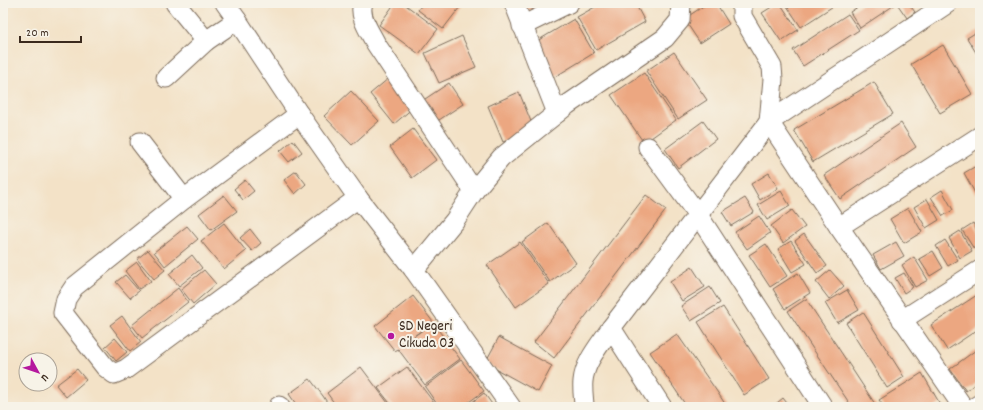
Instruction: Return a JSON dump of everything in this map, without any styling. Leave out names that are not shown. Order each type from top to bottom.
[{"type":"street","points":[[175,3],[206,41]]},
{"type":"street","points":[[225,3],[299,114],[358,198],[414,270],[511,407]]},
{"type":"street","points":[[363,3],[363,19],[376,44],[474,191]]},
{"type":"street","points":[[514,3],[557,113]]},
{"type":"street","points":[[522,26],[569,3]]},
{"type":"street","points":[[414,270],[455,220],[474,191],[501,158],[567,105],[665,38],[680,20],[681,3]]},
{"type":"street","points":[[743,3],[742,16],[772,67],[774,79],[769,122],[839,228],[963,407]]},
{"type":"street","points":[[584,407],[583,383],[589,361],[611,328],[769,122],[948,3]]},
{"type":"street","points":[[166,78],[206,41],[237,20]]},
{"type":"street","points":[[299,114],[184,200],[74,287],[66,299],[63,313],[105,367],[114,374],[126,369],[358,198]]},
{"type":"street","points":[[839,228],[980,136]]},
{"type":"street","points":[[140,142],[184,200]]},
{"type":"street","points":[[648,147],[698,215],[823,407]]},
{"type":"street","points":[[902,320],[980,270]]},
{"type":"street","points":[[611,328],[662,407]]},
{"type":"street","points":[[975,407],[980,404]]},
{"type":"building","points":[[395,3],[403,3],[438,29],[419,54],[379,25]]},
{"type":"building","points":[[423,3],[463,3],[443,29],[418,10]]},
{"type":"building","points":[[518,3],[560,3],[522,16]]},
{"type":"building","points":[[602,3],[635,3],[645,22],[596,50],[577,17]]},
{"type":"building","points":[[708,3],[716,3],[729,24],[700,43],[684,19]]},
{"type":"building","points":[[780,3],[798,30],[781,41],[762,13]]},
{"type":"building","points":[[785,3],[838,3],[801,27]]},
{"type":"building","points":[[864,3],[896,4],[860,28],[850,12]]},
{"type":"building","points":[[901,3],[908,3],[915,12],[907,18],[898,5]]},
{"type":"building","points":[[848,14],[859,30],[803,66],[793,50]]},
{"type":"building","points":[[574,19],[594,53],[553,78],[532,44]]},
{"type":"building","points":[[980,30],[980,59],[967,38]]},
{"type":"building","points":[[462,36],[476,67],[439,83],[425,53]]},
{"type":"building","points":[[943,45],[972,94],[940,113],[911,64]]},
{"type":"building","points":[[674,52],[707,100],[678,119],[646,71]]},
{"type":"building","points":[[644,73],[676,120],[644,143],[611,95]]},
{"type":"building","points":[[389,78],[414,107],[394,124],[370,94]]},
{"type":"building","points":[[874,82],[893,114],[813,162],[794,130]]},
{"type":"building","points":[[449,83],[463,104],[436,122],[422,101]]},
{"type":"building","points":[[351,91],[379,121],[352,145],[324,116]]},
{"type":"building","points":[[519,92],[534,129],[503,142],[488,106]]},
{"type":"building","points":[[703,121],[716,139],[678,168],[665,149]]},
{"type":"building","points":[[901,123],[916,147],[840,199],[824,175]]},
{"type":"building","points":[[413,129],[436,160],[412,178],[390,147]]},
{"type":"building","points":[[293,140],[302,152],[289,162],[280,151]]},
{"type":"building","points":[[976,166],[980,172],[980,190],[975,193],[964,173]]},
{"type":"building","points":[[296,171],[306,184],[295,194],[284,180]]},
{"type":"building","points":[[769,173],[778,188],[760,200],[751,184]]},
{"type":"building","points":[[245,180],[254,191],[243,200],[234,189]]},
{"type":"building","points":[[942,190],[953,210],[943,216],[931,197]]},
{"type":"building","points":[[781,191],[790,206],[767,220],[758,205]]},
{"type":"building","points":[[224,195],[237,211],[211,230],[199,214]]},
{"type":"building","points":[[646,195],[666,210],[554,358],[534,342]]},
{"type":"building","points":[[745,198],[754,212],[731,226],[722,212]]},
{"type":"building","points":[[927,199],[939,220],[926,228],[914,207]]},
{"type":"building","points":[[908,208],[922,232],[904,243],[890,219]]},
{"type":"building","points":[[792,210],[805,227],[783,243],[771,226]]},
{"type":"building","points":[[759,216],[770,233],[747,249],[735,232]]},
{"type":"building","points":[[980,220],[980,232],[975,223]]},
{"type":"building","points":[[224,223],[246,251],[224,269],[201,241]]},
{"type":"building","points":[[548,223],[576,263],[550,282],[522,242]]},
{"type":"building","points":[[973,223],[980,236],[980,246],[974,249],[962,230]]},
{"type":"building","points":[[187,226],[198,239],[165,266],[154,252]]},
{"type":"building","points":[[250,229],[261,243],[252,251],[240,238]]},
{"type":"building","points":[[960,231],[972,251],[960,258],[949,238]]},
{"type":"building","points":[[804,234],[827,266],[817,273],[795,241]]},
{"type":"building","points":[[945,240],[958,260],[948,266],[936,246]]},
{"type":"building","points":[[791,241],[806,264],[792,272],[778,249]]},
{"type":"building","points":[[520,242],[549,284],[516,307],[487,265]]},
{"type":"building","points":[[896,242],[904,256],[881,269],[873,255]]},
{"type":"building","points":[[766,244],[787,276],[770,287],[749,255]]},
{"type":"building","points":[[148,250],[165,270],[154,279],[137,259]]},
{"type":"building","points":[[933,251],[943,268],[930,276],[919,259]]},
{"type":"building","points":[[192,255],[202,268],[179,286],[169,274]]},
{"type":"building","points":[[914,257],[928,280],[915,287],[902,265]]},
{"type":"building","points":[[137,262],[151,281],[139,289],[125,271]]},
{"type":"building","points":[[692,267],[705,287],[682,301],[670,282]]},
{"type":"building","points":[[204,270],[216,284],[193,304],[181,289]]},
{"type":"building","points":[[830,270],[844,286],[829,299],[816,282]]},
{"type":"building","points":[[798,273],[810,293],[785,309],[773,289]]},
{"type":"building","points":[[904,273],[913,287],[904,293],[895,278]]},
{"type":"building","points":[[125,275],[139,291],[130,298],[116,282]]},
{"type":"building","points":[[710,287],[720,303],[691,321],[681,306]]},
{"type":"building","points":[[178,288],[188,302],[142,338],[132,325]]},
{"type":"building","points":[[847,290],[859,310],[837,323],[825,303]]},
{"type":"building","points":[[980,293],[980,328],[947,350],[931,325]]},
{"type":"building","points":[[413,296],[433,322],[414,336],[433,323],[460,359],[425,385],[398,349],[395,351],[375,326]]},
{"type":"building","points":[[806,299],[877,407],[852,407],[788,311]]},
{"type":"building","points":[[723,307],[769,379],[744,395],[698,322]]},
{"type":"building","points":[[863,312],[904,377],[887,388],[846,323]]},
{"type":"building","points":[[122,316],[141,342],[130,351],[110,325]]},
{"type":"building","points":[[677,334],[727,407],[687,407],[650,352]]},
{"type":"building","points":[[499,337],[552,366],[538,392],[485,363]]},
{"type":"building","points":[[115,338],[127,352],[116,361],[105,347]]},
{"type":"building","points":[[980,347],[980,380],[966,391],[950,369]]},
{"type":"building","points":[[461,360],[484,391],[462,407],[439,407],[425,387]]},
{"type":"building","points":[[361,367],[391,407],[337,407],[327,393]]},
{"type":"building","points":[[407,367],[437,407],[393,407],[378,388]]},
{"type":"building","points":[[77,369],[86,380],[66,397],[58,387],[58,383]]},
{"type":"building","points":[[922,373],[940,404],[935,407],[884,407],[879,400]]},
{"type":"building","points":[[310,379],[330,407],[298,407],[289,394]]},
{"type":"building","points":[[484,393],[494,407],[466,407]]},
{"type":"building","points":[[783,398],[790,407],[772,407]]},
{"type":"place","name":"SD Negeri Cikuda 03","points":[[391,336]]}]
